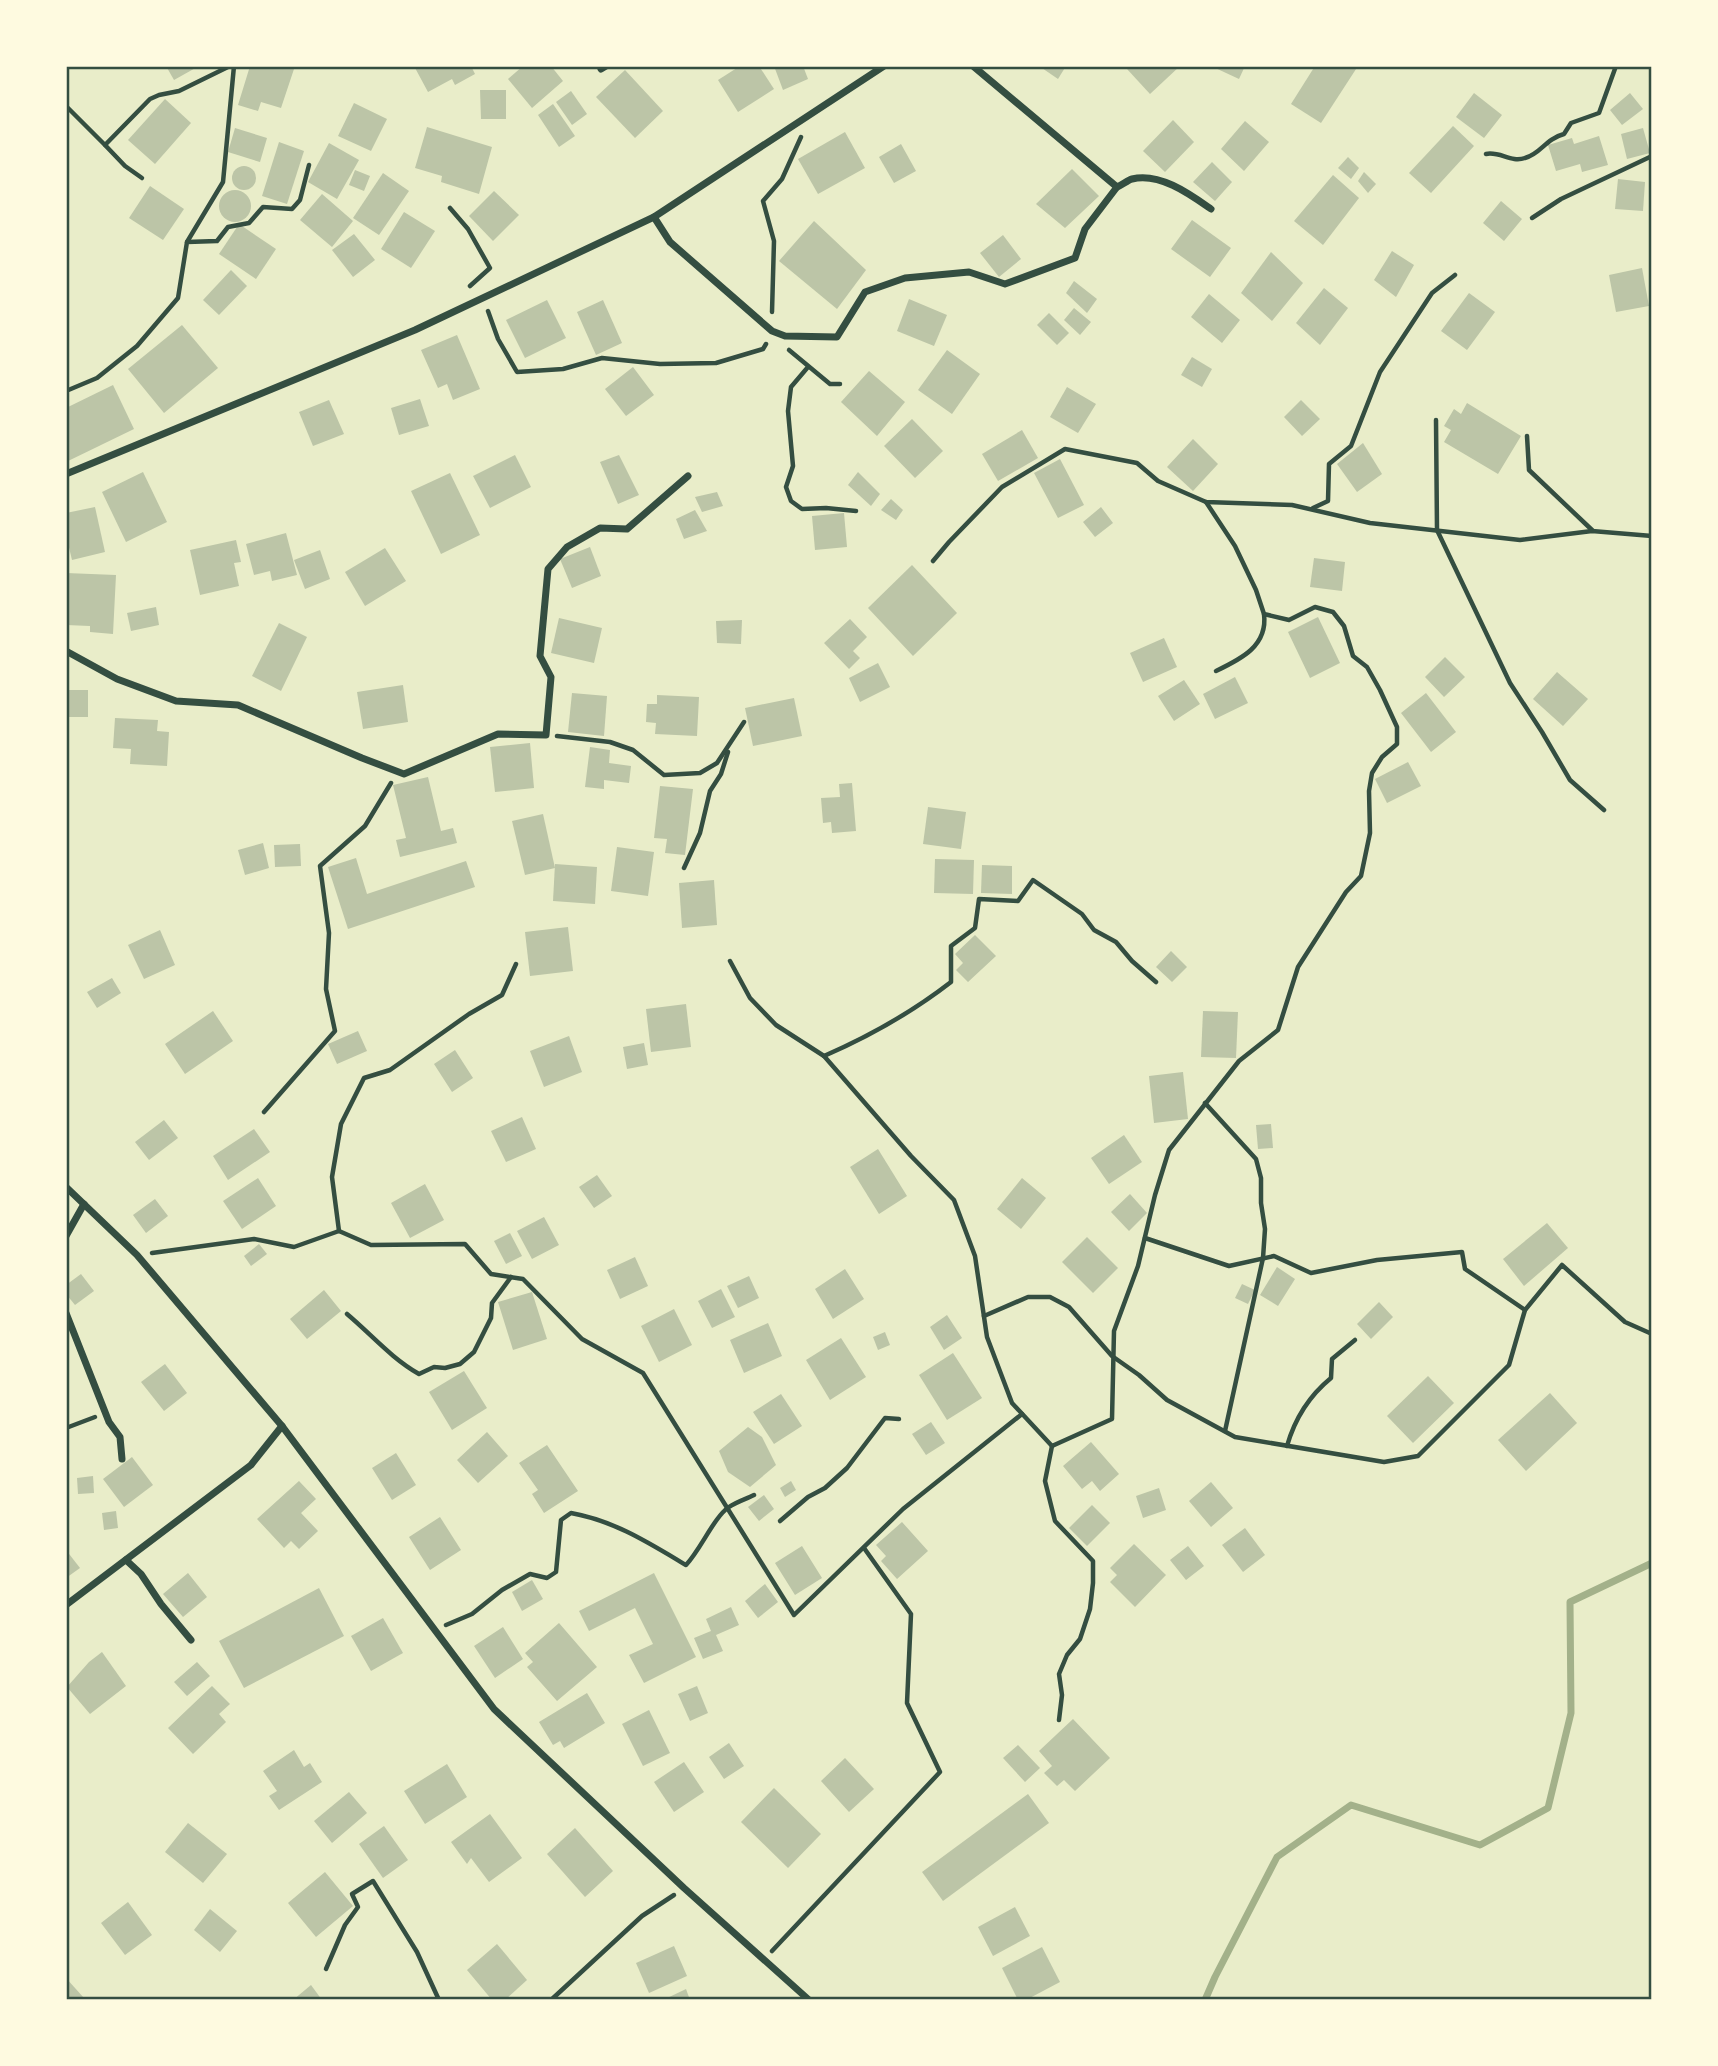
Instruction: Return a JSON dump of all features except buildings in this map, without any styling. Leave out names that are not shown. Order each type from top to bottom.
[{"type":"street","points":[[66,474],[415,330],[654,217],[884,66]]},
{"type":"street","points":[[973,66],[1117,187]]},
{"type":"street","points":[[654,217],[670,242],[772,331],[785,336],[837,337],[865,292],[905,278],[969,272],[1005,284],[1075,258],[1085,229],[1117,187],[1133,179],[1155,180],[1185,191],[1211,209]]},
{"type":"street","points":[[66,651],[117,679],[176,701],[238,705],[404,774],[498,734],[545,735],[551,677],[540,656],[548,569],[567,547],[600,528],[627,529],[688,476]]},
{"type":"street","points":[[66,1187],[137,1255],[282,1426],[494,1709],[684,1888],[809,2000]]},
{"type":"street","points":[[66,1236],[84,1204]]},
{"type":"street","points":[[66,1312],[105,1413],[120,1437],[122,1459]]},
{"type":"street","points":[[66,1605],[251,1465],[282,1426]]},
{"type":"street","points":[[126,1560],[141,1574],[161,1604],[191,1640]]},
{"type":"path","points":[[66,391],[97,378],[137,346],[178,298],[187,242],[223,182],[232,66],[179,91],[150,99],[105,145]]},
{"type":"path","points":[[1486,154],[1494,152],[1521,160],[1531,156],[1552,137],[1564,134],[1571,123],[1599,113],[1616,66]]},
{"type":"path","points":[[66,106],[125,166],[142,178]]},
{"type":"path","points":[[483,298],[498,339],[517,372],[563,369],[602,358],[660,364],[716,363],[763,349],[772,331],[774,241],[764,201],[782,179],[801,137],[810,128]]},
{"type":"path","points":[[1532,218],[1561,198],[1651,156]]},
{"type":"path","points":[[187,242],[217,242],[228,226],[249,223],[263,207],[292,209],[300,200],[309,164]]},
{"type":"path","points":[[450,208],[467,229],[490,268],[466,290]]},
{"type":"path","points":[[1312,509],[1328,501],[1329,464],[1351,446],[1380,372],[1432,293],[1455,275]]},
{"type":"path","points":[[772,331],[808,367],[830,384],[840,384]]},
{"type":"path","points":[[808,367],[792,387],[788,411],[793,466],[786,487],[792,501],[802,509],[856,511]]},
{"type":"path","points":[[1436,420],[1437,530],[1510,683],[1570,780],[1604,810]]},
{"type":"path","points":[[1527,436],[1529,470],[1592,531]]},
{"type":"path","points":[[933,561],[1002,487],[1065,449],[1138,463],[1158,481],[1206,502],[1292,506],[1370,523],[1520,540],[1592,531],[1651,536]]},
{"type":"path","points":[[1206,502],[1235,546],[1264,614],[1264,632],[1255,648],[1216,671]]},
{"type":"path","points":[[1052,1446],[1112,1419],[1114,1331],[1138,1266],[1169,1150],[1238,1061],[1278,1030],[1297,967],[1346,892],[1361,876],[1370,833],[1369,791],[1372,772],[1382,757],[1397,744],[1397,727],[1380,690],[1367,667],[1353,656],[1344,626],[1333,612],[1315,607],[1289,620],[1264,614]]},
{"type":"path","points":[[545,735],[610,742],[633,750],[664,775],[700,773],[717,763],[744,722]]},
{"type":"path","points":[[684,868],[696,843],[710,791],[720,774],[730,746]]},
{"type":"path","points":[[264,1112],[335,1031],[326,989],[329,933],[320,866],[365,826],[388,786],[404,774]]},
{"type":"path","points":[[824,1056],[880,1030],[920,1006],[951,982],[951,946],[975,928],[979,899],[1018,901],[1033,880],[1082,914],[1094,930],[1116,942],[1132,961],[1156,982]]},
{"type":"path","points":[[730,961],[750,998],[776,1025],[824,1056],[911,1156],[954,1200],[975,1256],[987,1337],[1012,1403],[1052,1446]]},
{"type":"path","points":[[340,1231],[332,1177],[341,1124],[364,1078],[390,1070],[469,1014],[502,995],[516,964]]},
{"type":"path","points":[[1205,1103],[1256,1159],[1261,1178],[1265,1228],[1263,1258],[1225,1431]]},
{"type":"path","points":[[137,1255],[254,1239],[294,1247],[340,1231],[371,1245],[464,1244],[491,1274],[523,1279],[582,1339],[643,1373],[794,1615],[903,1509],[1023,1414]]},
{"type":"path","points":[[1144,1238],[1229,1266],[1274,1256],[1311,1273],[1377,1260],[1462,1252],[1465,1269],[1525,1310]]},
{"type":"path","points":[[984,1315],[1028,1297],[1050,1297],[1069,1307],[1112,1356],[1167,1400],[1235,1437],[1384,1462],[1418,1456],[1509,1365],[1525,1310],[1562,1265],[1625,1322],[1651,1334]]},
{"type":"path","points":[[347,1314],[387,1352],[419,1374],[434,1367],[445,1368],[460,1364],[474,1352],[491,1318],[492,1303],[511,1277]]},
{"type":"path","points":[[1287,1446],[1293,1426],[1302,1410],[1315,1391],[1331,1378],[1332,1359],[1355,1340]]},
{"type":"path","points":[[66,1428],[105,1413]]},
{"type":"path","points":[[780,1521],[847,1468],[885,1418],[899,1419]]},
{"type":"path","points":[[1052,1446],[1045,1481],[1055,1521],[1093,1561],[1090,1609],[1080,1639],[1067,1655],[1059,1674],[1062,1695],[1059,1720]]},
{"type":"path","points":[[436,1631],[472,1614],[502,1590],[530,1574],[547,1578],[556,1572],[561,1520],[571,1513],[626,1529],[686,1565],[727,1507],[754,1495]]},
{"type":"path","points":[[764,1959],[940,1772],[907,1703],[911,1614],[864,1548]]},
{"type":"path","points":[[326,1969],[345,1925],[358,1907],[352,1894],[373,1881],[418,1952],[439,2000]]},
{"type":"path","points":[[551,2000],[642,1916],[684,1888]]},
{"type":"waterway","points":[[1205,2000],[1277,1857],[1351,1805],[1480,1845],[1548,1808],[1571,1713],[1570,1602],[1652,1563]]}]
